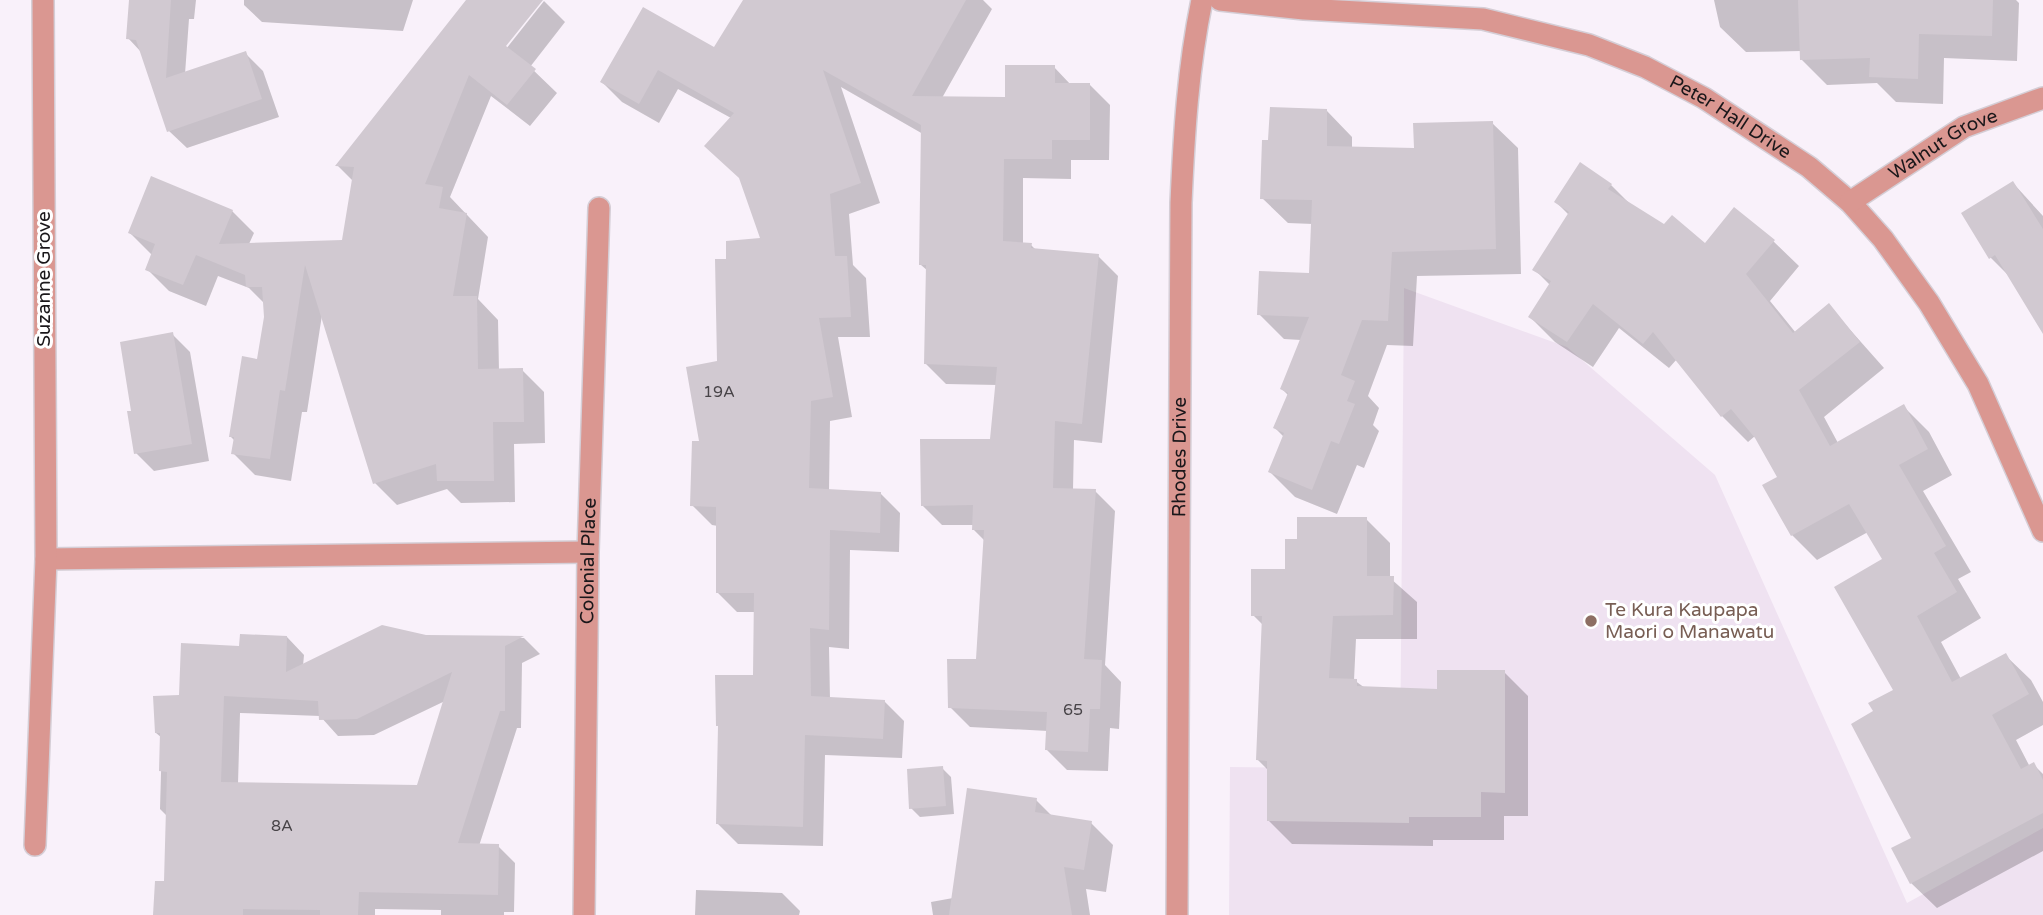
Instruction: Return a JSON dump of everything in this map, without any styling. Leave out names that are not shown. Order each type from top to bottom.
[{"type":"street","name":"Suzanne Grove","points":[[35,845],[46,559],[43,0]]},
{"type":"street","name":"Rhodes Drive","points":[[1177,915],[1181,203],[1185,114],[1192,45],[1202,0]]},
{"type":"street","name":"Peter Hall Drive","points":[[1220,0],[1304,9],[1483,19],[1589,45],[1646,67],[1704,98],[1809,167],[1850,202],[1883,239],[1929,303],[1978,384],[2043,531]]},
{"type":"street","name":"Walnut Grove","points":[[1850,202],[1964,127],[2043,97]]},
{"type":"street","name":"Colonial Place","points":[[584,915],[588,552],[599,208]]},
{"type":"street","points":[[46,559],[588,552]]},
{"type":"shaded area","name":"Te Kura Kaupapa Maori o Manawatu","points":[[1404,288],[1567,347],[1715,475],[1907,903],[2043,828],[2043,915],[1229,915],[1230,767],[1400,769]]},
{"type":"building","points":[[129,0],[171,0],[166,78],[246,51],[262,99],[167,132],[136,40],[126,39]]},
{"type":"building","points":[[466,0],[543,0],[506,46],[536,69],[507,105],[469,75],[425,184],[443,187],[439,208],[467,213],[453,296],[477,296],[478,369],[523,368],[524,422],[493,422],[494,481],[437,481],[436,464],[373,484],[305,265],[285,391],[280,390],[270,459],[231,454],[234,437],[229,437],[242,356],[257,359],[264,317],[262,287],[246,287],[245,275],[196,255],[183,285],[145,270],[155,244],[128,233],[151,176],[233,210],[219,244],[342,240],[354,167],[335,166]]},
{"type":"building","points":[[743,0],[966,0],[912,96],[1005,97],[1005,65],[1055,65],[1055,83],[1090,83],[1090,140],[1052,140],[1052,159],[1004,159],[1003,241],[1032,243],[1031,248],[1099,254],[1082,424],[1055,421],[1053,488],[1096,489],[1084,659],[1102,660],[1100,709],[1090,709],[1088,752],[1045,750],[1047,712],[948,708],[947,659],[976,659],[984,530],[972,530],[973,505],[921,506],[920,439],[990,439],[997,367],[924,364],[926,265],[919,265],[921,125],[823,70],[861,183],[830,194],[835,256],[847,256],[851,317],[819,318],[833,397],[811,401],[809,488],[881,492],[880,533],[830,530],[829,630],[810,628],[811,696],[885,700],[883,739],[805,735],[803,827],[716,824],[718,726],[715,675],[753,675],[754,593],[716,593],[716,507],[690,506],[692,441],[699,441],[686,367],[717,361],[715,259],[726,259],[726,241],[760,238],[739,178],[704,146],[734,113],[658,70],[639,104],[600,82],[643,7],[714,47]]},
{"type":"building","points":[[1798,0],[1993,0],[1992,36],[1919,34],[1918,79],[1869,77],[1870,58],[1800,60]]},
{"type":"building","points":[[1270,107],[1327,109],[1327,146],[1414,148],[1413,123],[1493,121],[1496,249],[1392,252],[1388,321],[1362,320],[1341,375],[1355,381],[1347,401],[1355,404],[1339,444],[1331,441],[1312,490],[1268,472],[1284,433],[1273,428],[1288,393],[1280,389],[1309,317],[1257,315],[1259,271],[1309,273],[1312,200],[1260,199],[1262,140],[1268,140]]},
{"type":"building","points":[[1580,162],[1612,184],[1608,189],[1664,224],[1672,215],[1705,243],[1734,207],[1775,240],[1746,274],[1793,333],[1829,303],[1860,342],[1799,390],[1830,446],[1904,404],[1928,449],[1899,465],[1946,546],[1934,553],[1957,592],[1917,616],[1952,682],[2006,653],[2029,694],[1992,715],[2021,769],[2034,762],[2043,780],[2043,813],[1910,884],[1891,848],[1911,838],[1851,724],[1873,711],[1868,703],[1893,690],[1834,587],[1882,559],[1849,504],[1791,536],[1762,485],[1777,477],[1755,438],[1731,409],[1721,417],[1653,332],[1643,344],[1593,304],[1567,342],[1528,317],[1551,281],[1532,270],[1569,212],[1554,202]]},
{"type":"building","points":[[2013,181],[2043,229],[2043,334],[1995,255],[1989,259],[1961,213]]},
{"type":"building","points":[[173,332],[192,444],[134,454],[127,411],[131,411],[120,342]]},
{"type":"building","points":[[1297,517],[1367,517],[1367,576],[1394,576],[1393,615],[1333,616],[1329,678],[1357,679],[1357,686],[1437,689],[1437,670],[1505,670],[1505,793],[1481,792],[1481,817],[1409,817],[1409,823],[1267,821],[1267,761],[1256,760],[1262,616],[1251,616],[1251,569],[1285,569],[1285,539],[1297,539]]},
{"type":"building","points":[[382,625],[426,635],[524,636],[505,646],[505,711],[500,711],[458,843],[499,844],[498,895],[359,892],[358,915],[320,915],[320,910],[243,909],[243,915],[153,915],[155,881],[164,881],[167,772],[159,771],[160,733],[155,733],[153,696],[179,695],[181,643],[239,646],[240,634],[287,636],[286,672]],"holes":[[[452,672],[417,785],[221,782],[224,696],[318,701],[319,720],[357,719]]]},
{"type":"building","points":[[943,766],[946,806],[909,809],[907,769]]},
{"type":"building","points":[[967,788],[1037,798],[1035,812],[1092,821],[1084,870],[1064,867],[1072,915],[949,915]]},
{"type":"place","name":"Te Kura Kaupapa Maori o Manawatu","points":[[1591,621]]}]
